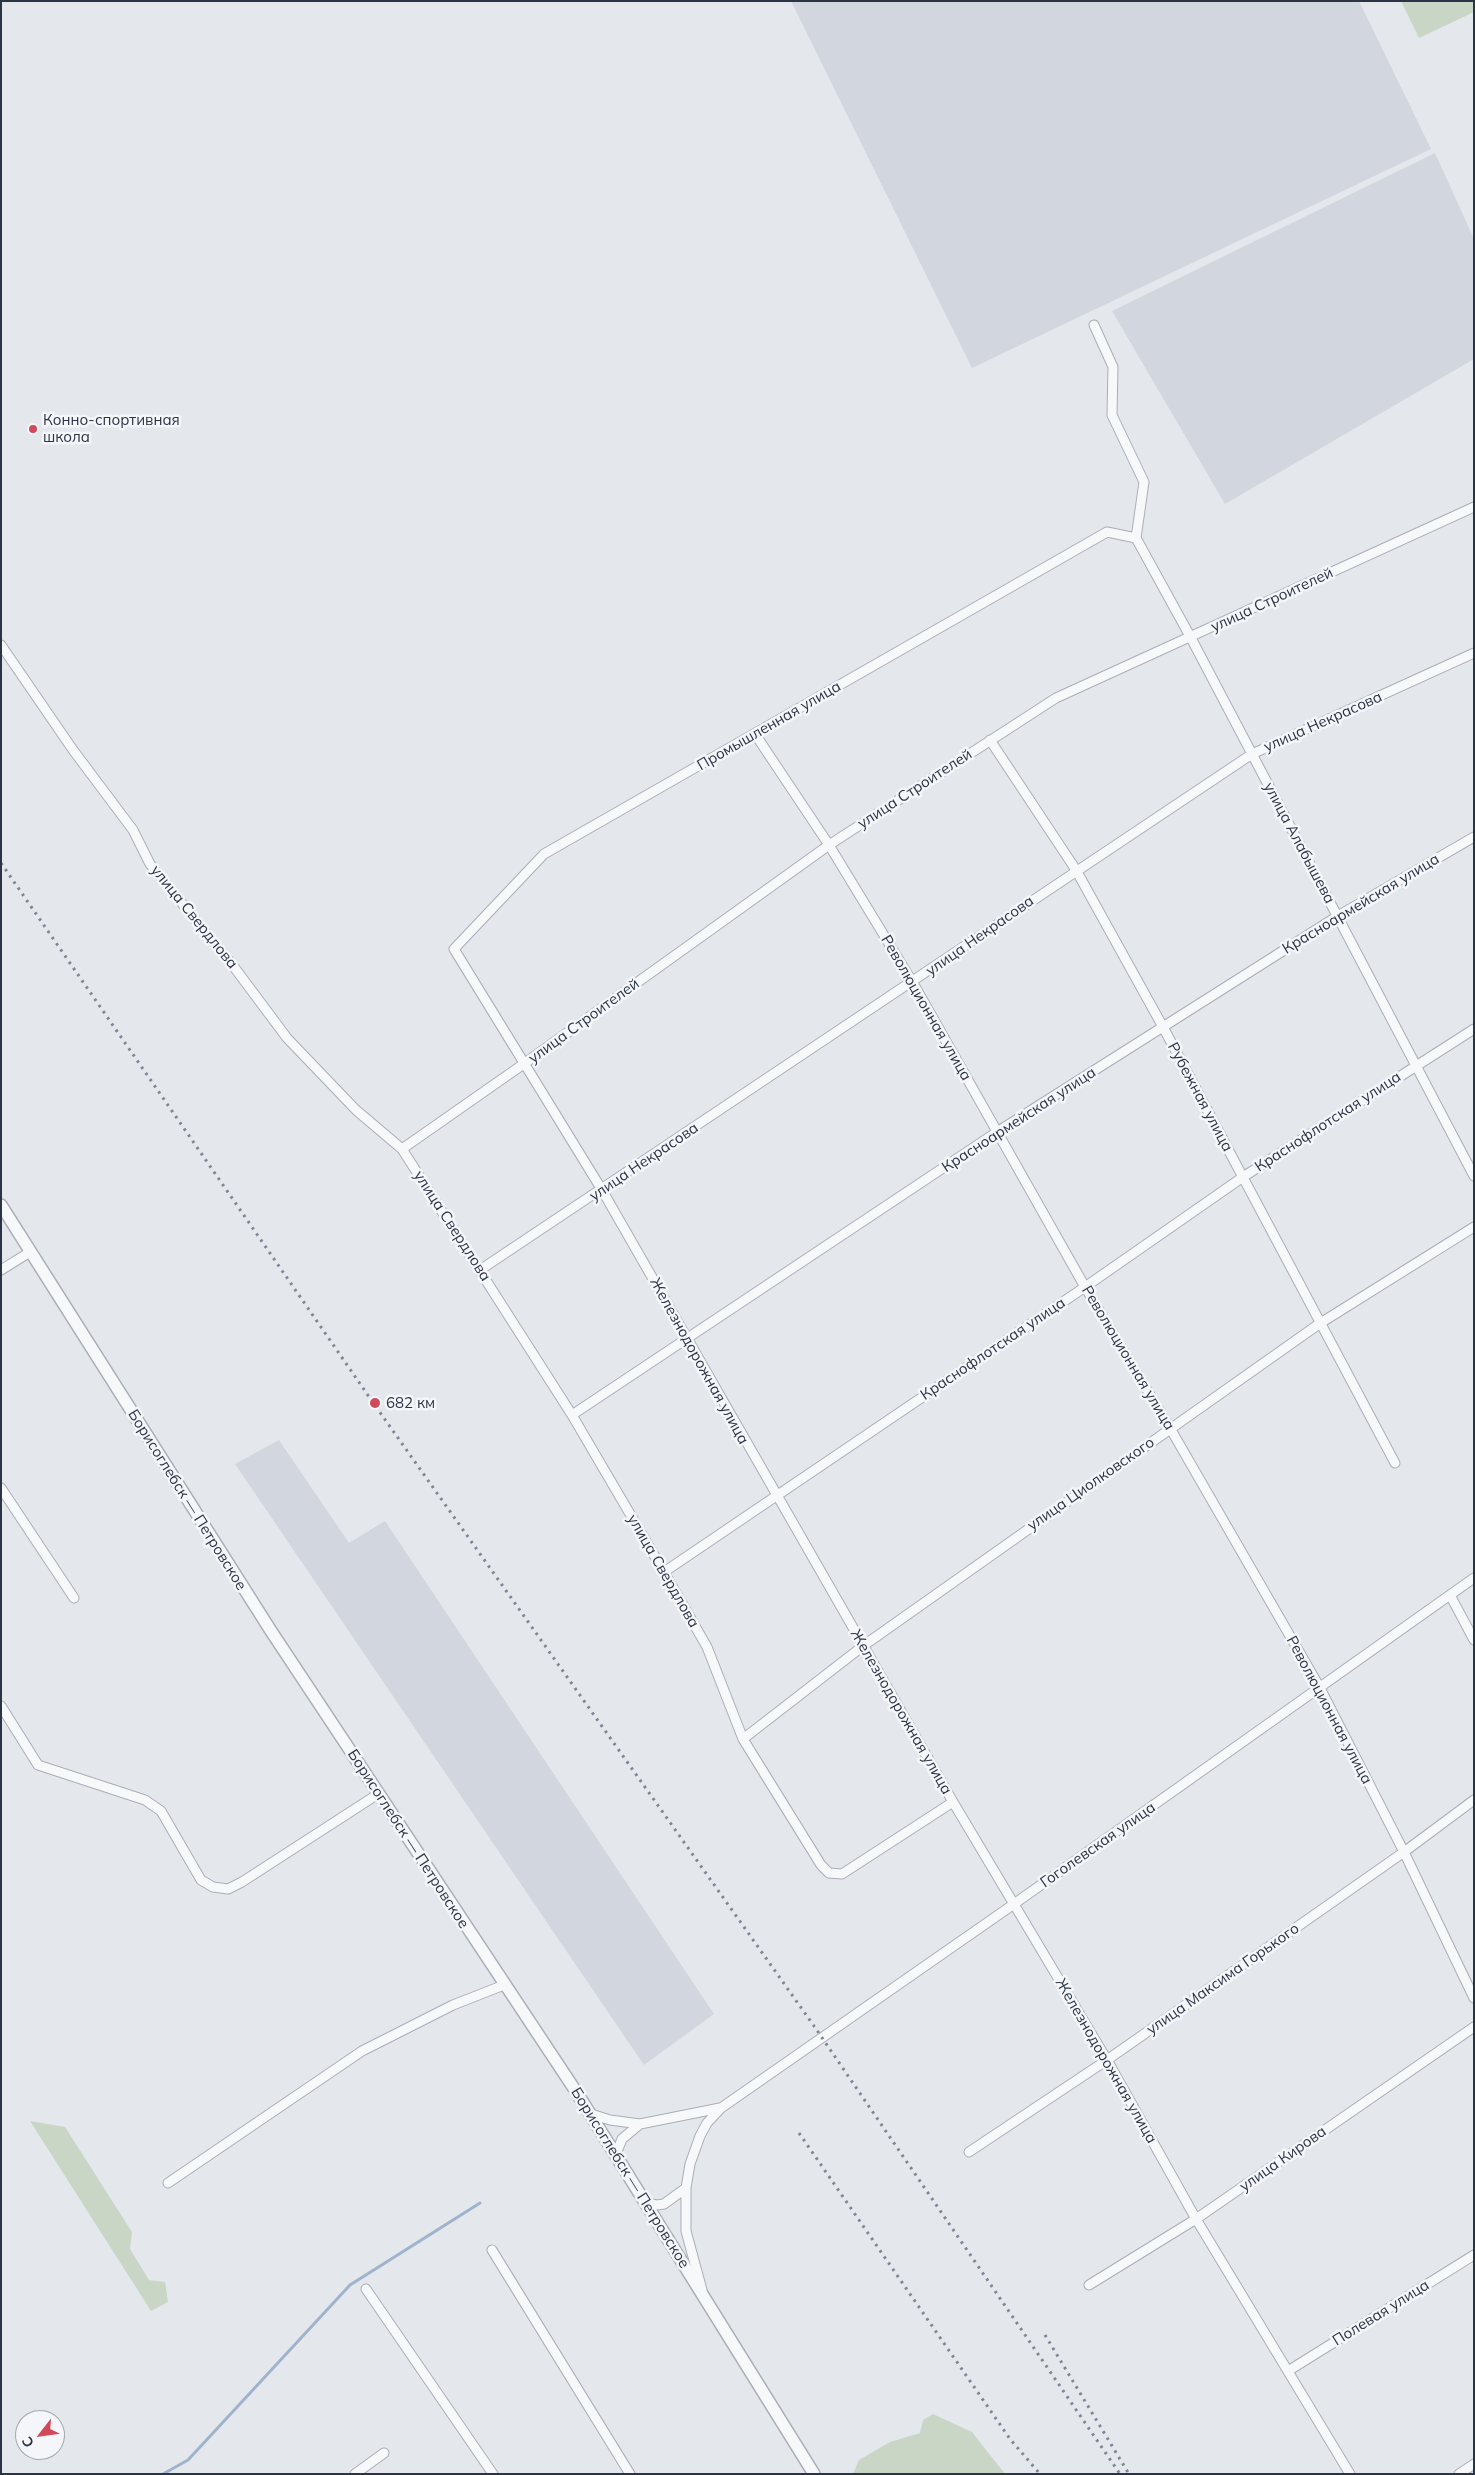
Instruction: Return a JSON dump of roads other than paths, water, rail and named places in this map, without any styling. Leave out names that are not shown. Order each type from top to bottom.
[{"type":"street","points":[[1094,326],[1114,367],[1112,415],[1144,482],[1136,538]]},
{"type":"street","name":"улица Строителей","points":[[402,1148],[525,1064],[829,846],[1056,698],[1191,638],[1474,507]]},
{"type":"street","name":"Промышленная улица","points":[[454,949],[544,854],[1108,532],[1136,538]]},
{"type":"street","name":"улица Алабышева","points":[[1136,538],[1191,638],[1474,1176]]},
{"type":"street","name":"улица Свердлова","points":[[1,645],[73,750],[133,830],[150,864],[234,967],[287,1038],[356,1110],[402,1148],[572,1415],[664,1572],[707,1647],[742,1738],[821,1864],[829,1873],[842,1874],[953,1802]]},
{"type":"street","name":"улица Некрасова","points":[[480,1270],[913,983],[1076,870],[1252,754],[1474,653]]},
{"type":"street","name":"Революционная улица","points":[[754,734],[829,846],[913,983],[1085,1288],[1170,1428],[1320,1688],[1404,1852],[1474,1998]]},
{"type":"street","name":"Рубежная улица","points":[[990,740],[1076,870],[1163,1027],[1319,1324],[1395,1463]]},
{"type":"street","name":"Красноармейская улица","points":[[572,1415],[688,1340],[997,1132],[1338,916],[1474,837]]},
{"type":"street","name":"Железнодорожная улица","points":[[454,949],[602,1190],[953,1802],[1107,2060],[1196,2219],[1350,2474]]},
{"type":"street","name":"Краснофлотская улица","points":[[664,1572],[1085,1288],[1243,1177],[1415,1065],[1474,1029]]},
{"type":"street","name":"Борисоглебск — Петровское","points":[[1,1205],[271,1631],[591,2114],[814,2474]]},
{"type":"street","name":"улица Циолковского","points":[[742,1738],[863,1646],[1170,1428],[1319,1324],[1474,1227]]},
{"type":"street","points":[[1,1270],[30,1252]]},
{"type":"street","points":[[1,1488],[74,1598]]},
{"type":"street","name":"Гоголевская улица","points":[[721,2108],[1014,1904],[1474,1578]]},
{"type":"street","points":[[1450,1595],[1474,1640]]},
{"type":"street","points":[[1,1706],[38,1765],[145,1800],[161,1811],[201,1880],[213,1887],[228,1889],[242,1882],[378,1794]]},
{"type":"street","name":"улица Максима Горького","points":[[970,2152],[1107,2060],[1404,1852],[1474,1800]]},
{"type":"street","points":[[168,2183],[362,2051],[453,2005],[504,1985]]},
{"type":"street","name":"улица Кирова","points":[[1089,2286],[1196,2219],[1474,2027]]},
{"type":"street","points":[[591,2114],[610,2120],[640,2124],[721,2108]]},
{"type":"street","points":[[703,2292],[686,2231],[686,2188],[690,2164],[700,2136],[707,2123],[721,2108]]},
{"type":"street","points":[[616,2154],[622,2139],[640,2124]]},
{"type":"street","points":[[646,2202],[657,2205],[664,2204],[686,2188]]},
{"type":"street","points":[[492,2250],[630,2474]]},
{"type":"street","name":"Полевая улица","points":[[1288,2371],[1474,2255]]},
{"type":"street","points":[[366,2289],[493,2474]]},
{"type":"street","points":[[355,2474],[384,2453]]},
{"type":"street","points":[[1459,2474],[1474,2464]]},
{"type":"waterway","points":[[163,2474],[188,2460],[350,2285],[480,2203]]},
{"type":"railway","points":[[1,863],[374,1404],[814,2026],[1120,2474]]},
{"type":"railway","points":[[799,2133],[1010,2439],[1040,2474]]},
{"type":"railway","points":[[1045,2335],[1129,2474]]},
{"type":"place","name":"Конно-спортивная школа","points":[[33,429]]},
{"type":"place","name":"682 км","points":[[375,1403]]}]
